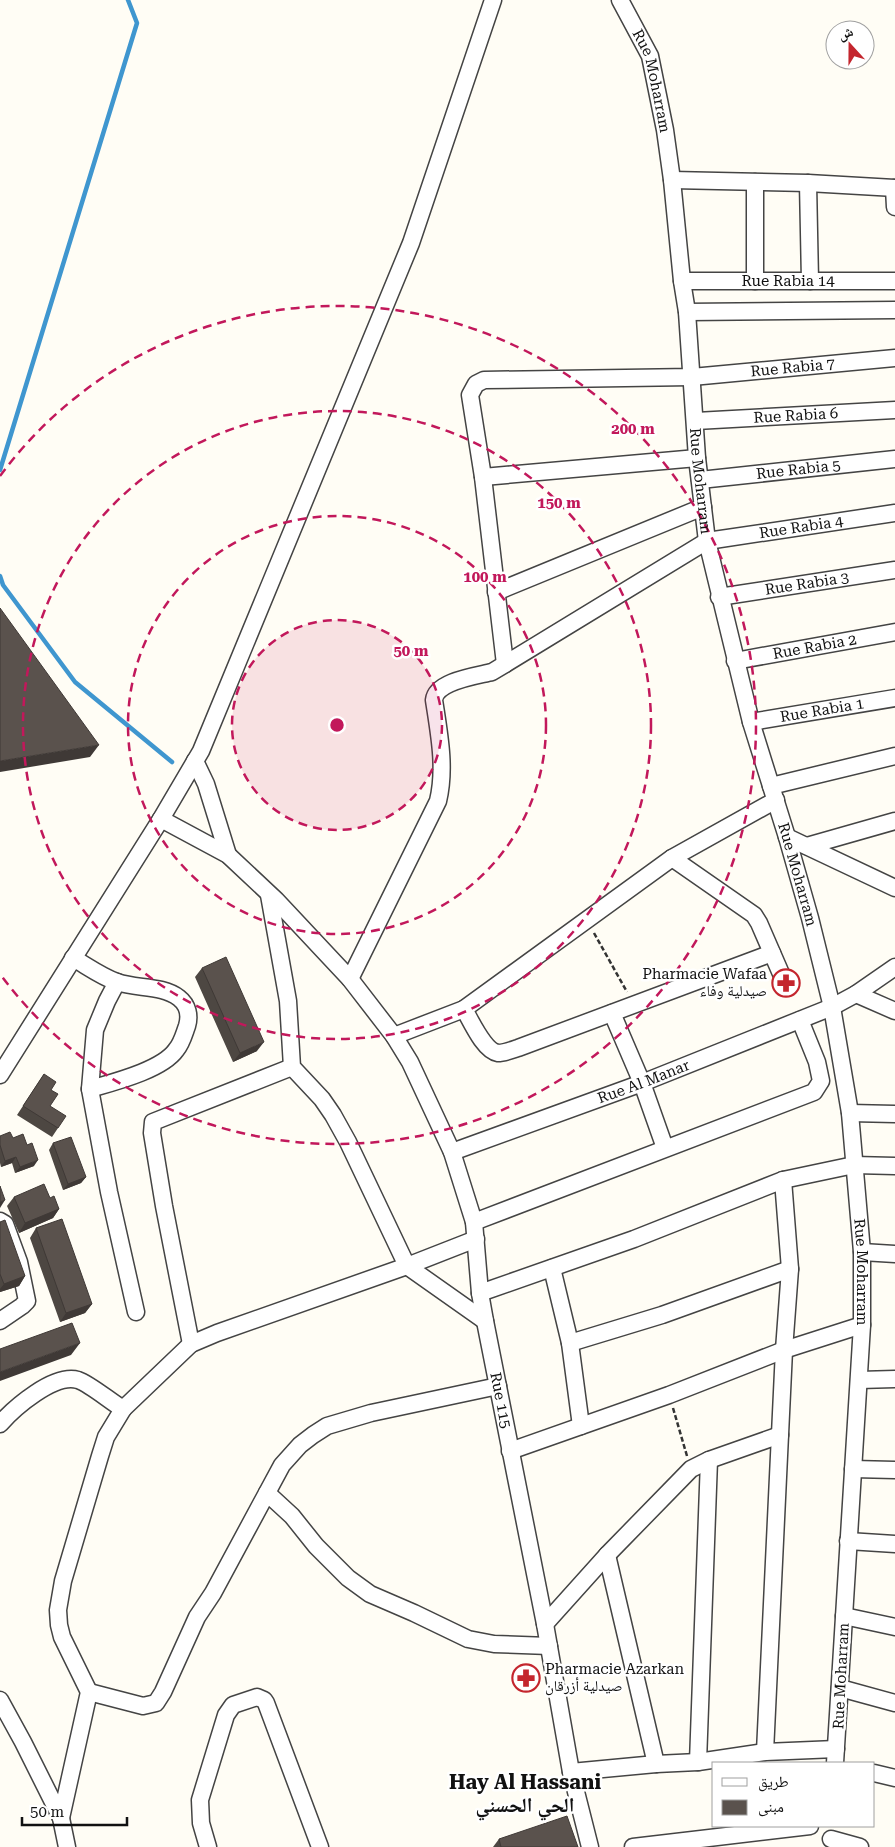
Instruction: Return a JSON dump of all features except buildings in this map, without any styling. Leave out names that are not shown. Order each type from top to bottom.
[{"type":"street","points":[[0,1075],[202,751],[411,243],[493,0]]},
{"type":"street","name":"Rue Moharram","points":[[620,0],[650,56],[672,180],[696,420],[697,458],[707,541],[751,722],[774,793],[810,918],[832,1007],[850,1113],[862,1252],[862,1324],[836,1760]]},
{"type":"street","points":[[672,180],[808,183],[895,188],[895,208]]},
{"type":"street","points":[[755,182],[756,281]]},
{"type":"street","points":[[808,183],[810,281]]},
{"type":"street","name":"Rue Rabia 14","points":[[682,281],[895,281]]},
{"type":"street","points":[[686,312],[895,310]]},
{"type":"street","name":"Rue Rabia 7","points":[[483,477],[470,395],[474,386],[480,381],[692,377],[895,358]]},
{"type":"street","name":"Rue Rabia 6","points":[[696,420],[895,410]]},
{"type":"street","points":[[505,664],[483,477],[697,458]]},
{"type":"street","name":"Rue Rabia 5","points":[[700,480],[895,459]]},
{"type":"street","points":[[496,592],[703,508]]},
{"type":"street","name":"Rue Rabia 4","points":[[707,541],[895,513]]},
{"type":"street","points":[[350,980],[438,801],[442,763],[434,694],[444,686],[492,672],[707,541]]},
{"type":"street","name":"Rue Rabia 3","points":[[720,597],[895,570]]},
{"type":"street","name":"Rue Rabia 2","points":[[735,661],[895,632]]},
{"type":"street","name":"Rue Rabia 1","points":[[751,722],[895,698]]},
{"type":"street","points":[[394,1036],[464,1009],[672,858],[774,793],[895,756]]},
{"type":"street","points":[[195,761],[209,793],[228,855]]},
{"type":"street","points":[[161,819],[228,855]]},
{"type":"street","points":[[807,846],[895,821]]},
{"type":"street","points":[[787,837],[895,888]]},
{"type":"street","name":"Rue 115","points":[[228,855],[350,980],[394,1036],[414,1070],[452,1152],[474,1222],[480,1293],[485,1321],[545,1624],[571,1772],[590,1847]]},
{"type":"street","points":[[672,858],[754,915],[782,976]]},
{"type":"street","points":[[269,895],[288,1001],[292,1067],[322,1099],[334,1116],[407,1266],[485,1321]]},
{"type":"street","points":[[464,1009],[481,1039],[490,1050],[499,1053],[518,1048],[772,953]]},
{"type":"street","points":[[72,960],[116,984],[168,992],[180,999],[187,1008],[189,1019],[176,1051],[165,1061],[131,1077],[90,1089]]},
{"type":"street","name":"Rue Al Manar","points":[[452,1152],[642,1083],[832,1007],[856,994],[895,967]]},
{"type":"street","points":[[116,984],[95,1030],[90,1089],[109,1192],[136,1312]]},
{"type":"street","points":[[856,994],[895,1011]]},
{"type":"street","points":[[612,1013],[642,1083],[665,1148]]},
{"type":"street","points":[[474,1222],[814,1092],[821,1081],[817,1062],[800,1020]]},
{"type":"street","points":[[192,1344],[164,1206],[152,1127],[153,1122],[292,1067]]},
{"type":"street","points":[[850,1113],[895,1114]]},
{"type":"street","points":[[480,1293],[634,1239],[783,1180],[854,1164],[895,1166]]},
{"type":"street","points":[[766,1752],[784,1350],[790,1269],[783,1180]]},
{"type":"street","points":[[0,1221],[5,1224],[20,1262],[27,1301],[0,1320]]},
{"type":"street","points":[[60,1818],[89,1692],[62,1637],[58,1625],[58,1610],[63,1581],[106,1437],[123,1409],[192,1344],[216,1333],[407,1266],[476,1239]]},
{"type":"street","points":[[862,1252],[895,1254]]},
{"type":"street","points":[[552,1268],[570,1343],[582,1426]]},
{"type":"street","points":[[570,1343],[662,1315],[790,1269]]},
{"type":"street","points":[[510,1451],[668,1395],[784,1350],[862,1324]]},
{"type":"street","points":[[0,1424],[27,1399],[48,1386],[70,1379],[86,1384],[123,1409]]},
{"type":"street","points":[[859,1380],[895,1379]]},
{"type":"street","points":[[89,1692],[143,1706],[156,1703],[164,1692],[197,1617],[213,1592],[248,1525],[282,1465],[300,1445],[327,1426],[371,1413],[498,1386]]},
{"type":"street","points":[[545,1624],[607,1555],[691,1470],[709,1460],[780,1435]]},
{"type":"street","points":[[698,1762],[709,1460]]},
{"type":"street","points":[[853,1469],[895,1470]]},
{"type":"street","points":[[267,1494],[292,1516],[316,1546],[348,1578],[370,1594],[468,1639],[494,1644],[549,1646]]},
{"type":"street","points":[[848,1541],[895,1544]]},
{"type":"street","points":[[607,1555],[656,1764]]},
{"type":"street","points":[[844,1616],[895,1627]]},
{"type":"street","points":[[840,1688],[895,1703]]},
{"type":"street","points":[[208,1847],[201,1823],[200,1800],[226,1714],[233,1705],[257,1697],[266,1703],[320,1847]]},
{"type":"street","points":[[0,1700],[60,1818],[67,1847]]},
{"type":"street","points":[[571,1772],[698,1762],[766,1752],[836,1760]]},
{"type":"street","points":[[875,1773],[895,1778]]},
{"type":"street","points":[[633,1847],[802,1827]]},
{"type":"street","points":[[831,1837],[860,1847]]},
{"type":"path","points":[[587,921],[633,1005]]},
{"type":"path","points":[[668,1395],[691,1470]]},
{"type":"waterway","points":[[0,470],[137,23],[128,0]]},
{"type":"waterway","points":[[0,576],[3,585],[75,682],[172,762]]},
{"type":"place","name":"Pharmacie Wafaa صيدلية وفاء","points":[[786,983]]},
{"type":"place","name":"Pharmacie Azarkan صيدلية أزرقان","points":[[526,1678]]},
{"type":"district","name":"Hay Al Hassani الحي الحسني","points":[[525,1794]]}]
